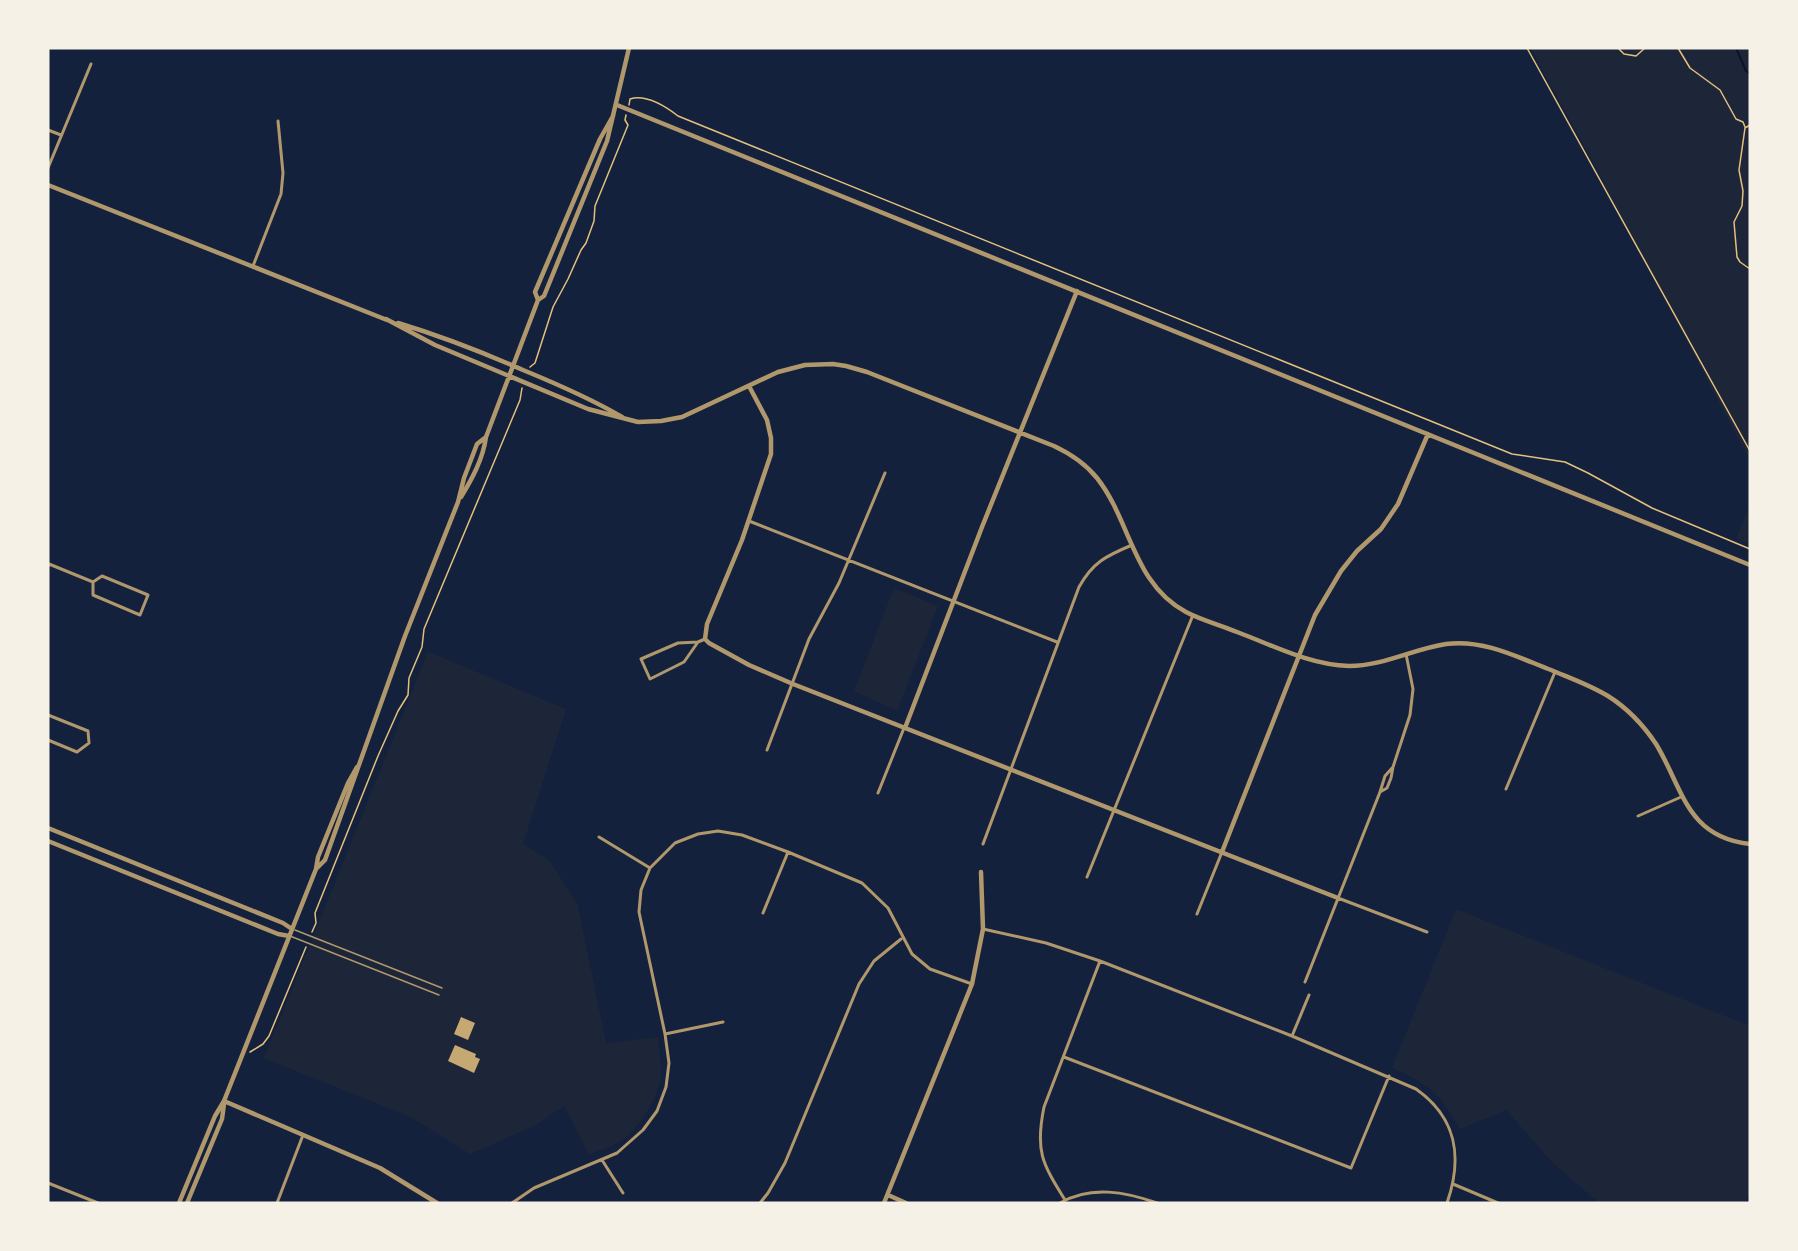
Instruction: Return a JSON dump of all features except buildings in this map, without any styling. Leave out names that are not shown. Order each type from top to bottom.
[{"type":"street","points":[[179,1203],[242,1057],[316,869],[318,857],[348,783],[357,767],[405,636],[458,502],[471,480],[484,449],[486,437],[538,300],[544,296],[549,285],[607,141],[629,48]]},
{"type":"street","points":[[48,168],[91,64]]},
{"type":"street","points":[[617,105],[1750,565]]},
{"type":"street","points":[[538,300],[535,292],[600,139],[613,116]]},
{"type":"street","points":[[253,266],[281,194],[283,172],[279,121]]},
{"type":"street","points":[[48,130],[62,135]]},
{"type":"street","points":[[48,185],[386,319],[438,335],[592,399],[627,420]]},
{"type":"street","points":[[878,794],[1077,291]]},
{"type":"street","points":[[386,319],[435,345],[588,409],[627,420],[650,422],[682,417],[793,367],[819,364],[846,366],[867,372],[1061,449],[1085,465],[1098,479],[1110,498],[1148,577],[1156,588],[1185,612],[1322,663],[1351,666],[1372,663],[1446,644],[1471,644],[1502,651],[1609,696],[1640,722],[1656,745],[1681,797],[1698,820],[1723,837],[1750,844]]},
{"type":"street","points":[[705,639],[707,624],[749,521],[772,447],[767,420],[749,386]]},
{"type":"street","points":[[1197,914],[1315,615],[1337,576],[1353,555],[1381,529],[1398,504],[1428,434]]},
{"type":"street","points":[[767,750],[809,639],[839,583],[885,473]]},
{"type":"street","points":[[749,521],[1057,642]]},
{"type":"street","points":[[983,844],[1079,587],[1088,571],[1100,560],[1132,544]]},
{"type":"street","points":[[48,565],[93,582]]},
{"type":"street","points":[[102,576],[148,595],[140,615],[93,595],[93,582],[102,576]]},
{"type":"street","points":[[1087,878],[1193,615]]},
{"type":"street","points":[[698,642],[684,662],[650,679],[641,659],[678,643],[698,642],[705,639]]},
{"type":"street","points":[[705,639],[741,662],[793,684],[1427,932]]},
{"type":"street","points":[[1380,792],[1387,788],[1409,722],[1413,702],[1406,654]]},
{"type":"street","points":[[1506,789],[1555,672]]},
{"type":"street","points":[[48,715],[88,731],[88,743],[77,752],[48,740]]},
{"type":"street","points":[[1305,982],[1385,776],[1393,767]]},
{"type":"street","points":[[1638,816],[1681,797]]},
{"type":"street","points":[[48,828],[283,923],[292,929]]},
{"type":"street","points":[[512,1203],[534,1188],[617,1153],[643,1130],[657,1111],[666,1087],[669,1063],[639,912],[641,890],[650,868],[675,843],[698,834],[718,831],[742,836],[788,852],[862,883],[888,908],[912,954],[930,969],[972,984]]},
{"type":"street","points":[[599,837],[650,868]]},
{"type":"street","points":[[48,841],[276,933],[290,936]]},
{"type":"street","points":[[763,913],[788,852]]},
{"type":"street","points":[[884,1203],[972,984],[983,929],[981,872]]},
{"type":"street","points":[[983,929],[1046,943],[1100,961],[1292,1036],[1416,1089],[1431,1099],[1453,1136],[1455,1159],[1453,1184],[1447,1203]]},
{"type":"street","points":[[760,1203],[785,1162],[859,984],[874,961],[902,938]]},
{"type":"street","points":[[1065,1200],[1049,1173],[1040,1150],[1039,1130],[1044,1107],[1100,961]]},
{"type":"street","points":[[1292,1036],[1309,995]]},
{"type":"street","points":[[665,1034],[723,1022]]},
{"type":"street","points":[[1064,1057],[1351,1168],[1389,1076]]},
{"type":"street","points":[[224,1101],[380,1168],[438,1203]]},
{"type":"street","points":[[187,1203],[222,1119],[224,1101]]},
{"type":"street","points":[[277,1203],[303,1135]]},
{"type":"street","points":[[602,1160],[623,1193]]},
{"type":"street","points":[[48,1183],[98,1203]]},
{"type":"street","points":[[1453,1184],[1498,1203]]},
{"type":"street","points":[[1060,1203],[1087,1193],[1111,1191],[1134,1195],[1157,1203]]},
{"type":"street","points":[[888,1195],[906,1203]]},
{"type":"lane","points":[[292,929],[442,988]]},
{"type":"lane","points":[[290,936],[440,995]]},
{"type":"path","points":[[1527,48],[1750,452]]},
{"type":"path","points":[[1618,48],[1624,54],[1636,56],[1646,48]]},
{"type":"path","points":[[1678,48],[1690,69],[1720,90],[1736,119],[1743,122],[1745,128],[1739,171],[1743,191],[1742,206],[1734,222],[1737,257],[1750,269]]},
{"type":"path","points":[[525,371],[535,363],[553,307],[586,243],[594,221],[595,206],[628,125],[625,120],[630,99],[637,96],[669,109],[678,116],[1512,454],[1565,462],[1652,508],[1750,549]]},
{"type":"path","points":[[1745,128],[1750,125]]},
{"type":"path","points":[[310,936],[316,923],[315,914],[361,798],[398,711],[408,695],[409,678],[422,647],[424,629],[520,400],[522,381]]},
{"type":"path","points":[[242,1057],[263,1044],[269,1036],[308,943]]},
{"type":"shaded area","points":[[1530,48],[1750,48],[1750,461],[1582,142]]},
{"type":"shaded area","points":[[1750,506],[1750,544],[1736,538]]},
{"type":"shaded area","points":[[894,588],[938,606],[897,711],[854,691]]},
{"type":"shaded area","points":[[428,652],[566,709],[523,844],[550,861],[578,905],[606,1043],[658,1037],[661,1075],[651,1104],[631,1132],[616,1144],[589,1154],[564,1106],[536,1125],[470,1154],[409,1116],[264,1058]]},
{"type":"shaded area","points":[[1456,909],[1750,1026],[1750,1190],[1745,1203],[1599,1203],[1554,1164],[1506,1110],[1460,1129],[1447,1108],[1432,1091],[1415,1079],[1392,1068]]},
{"type":"waterway","points":[[1736,48],[1746,71],[1750,74]]}]
